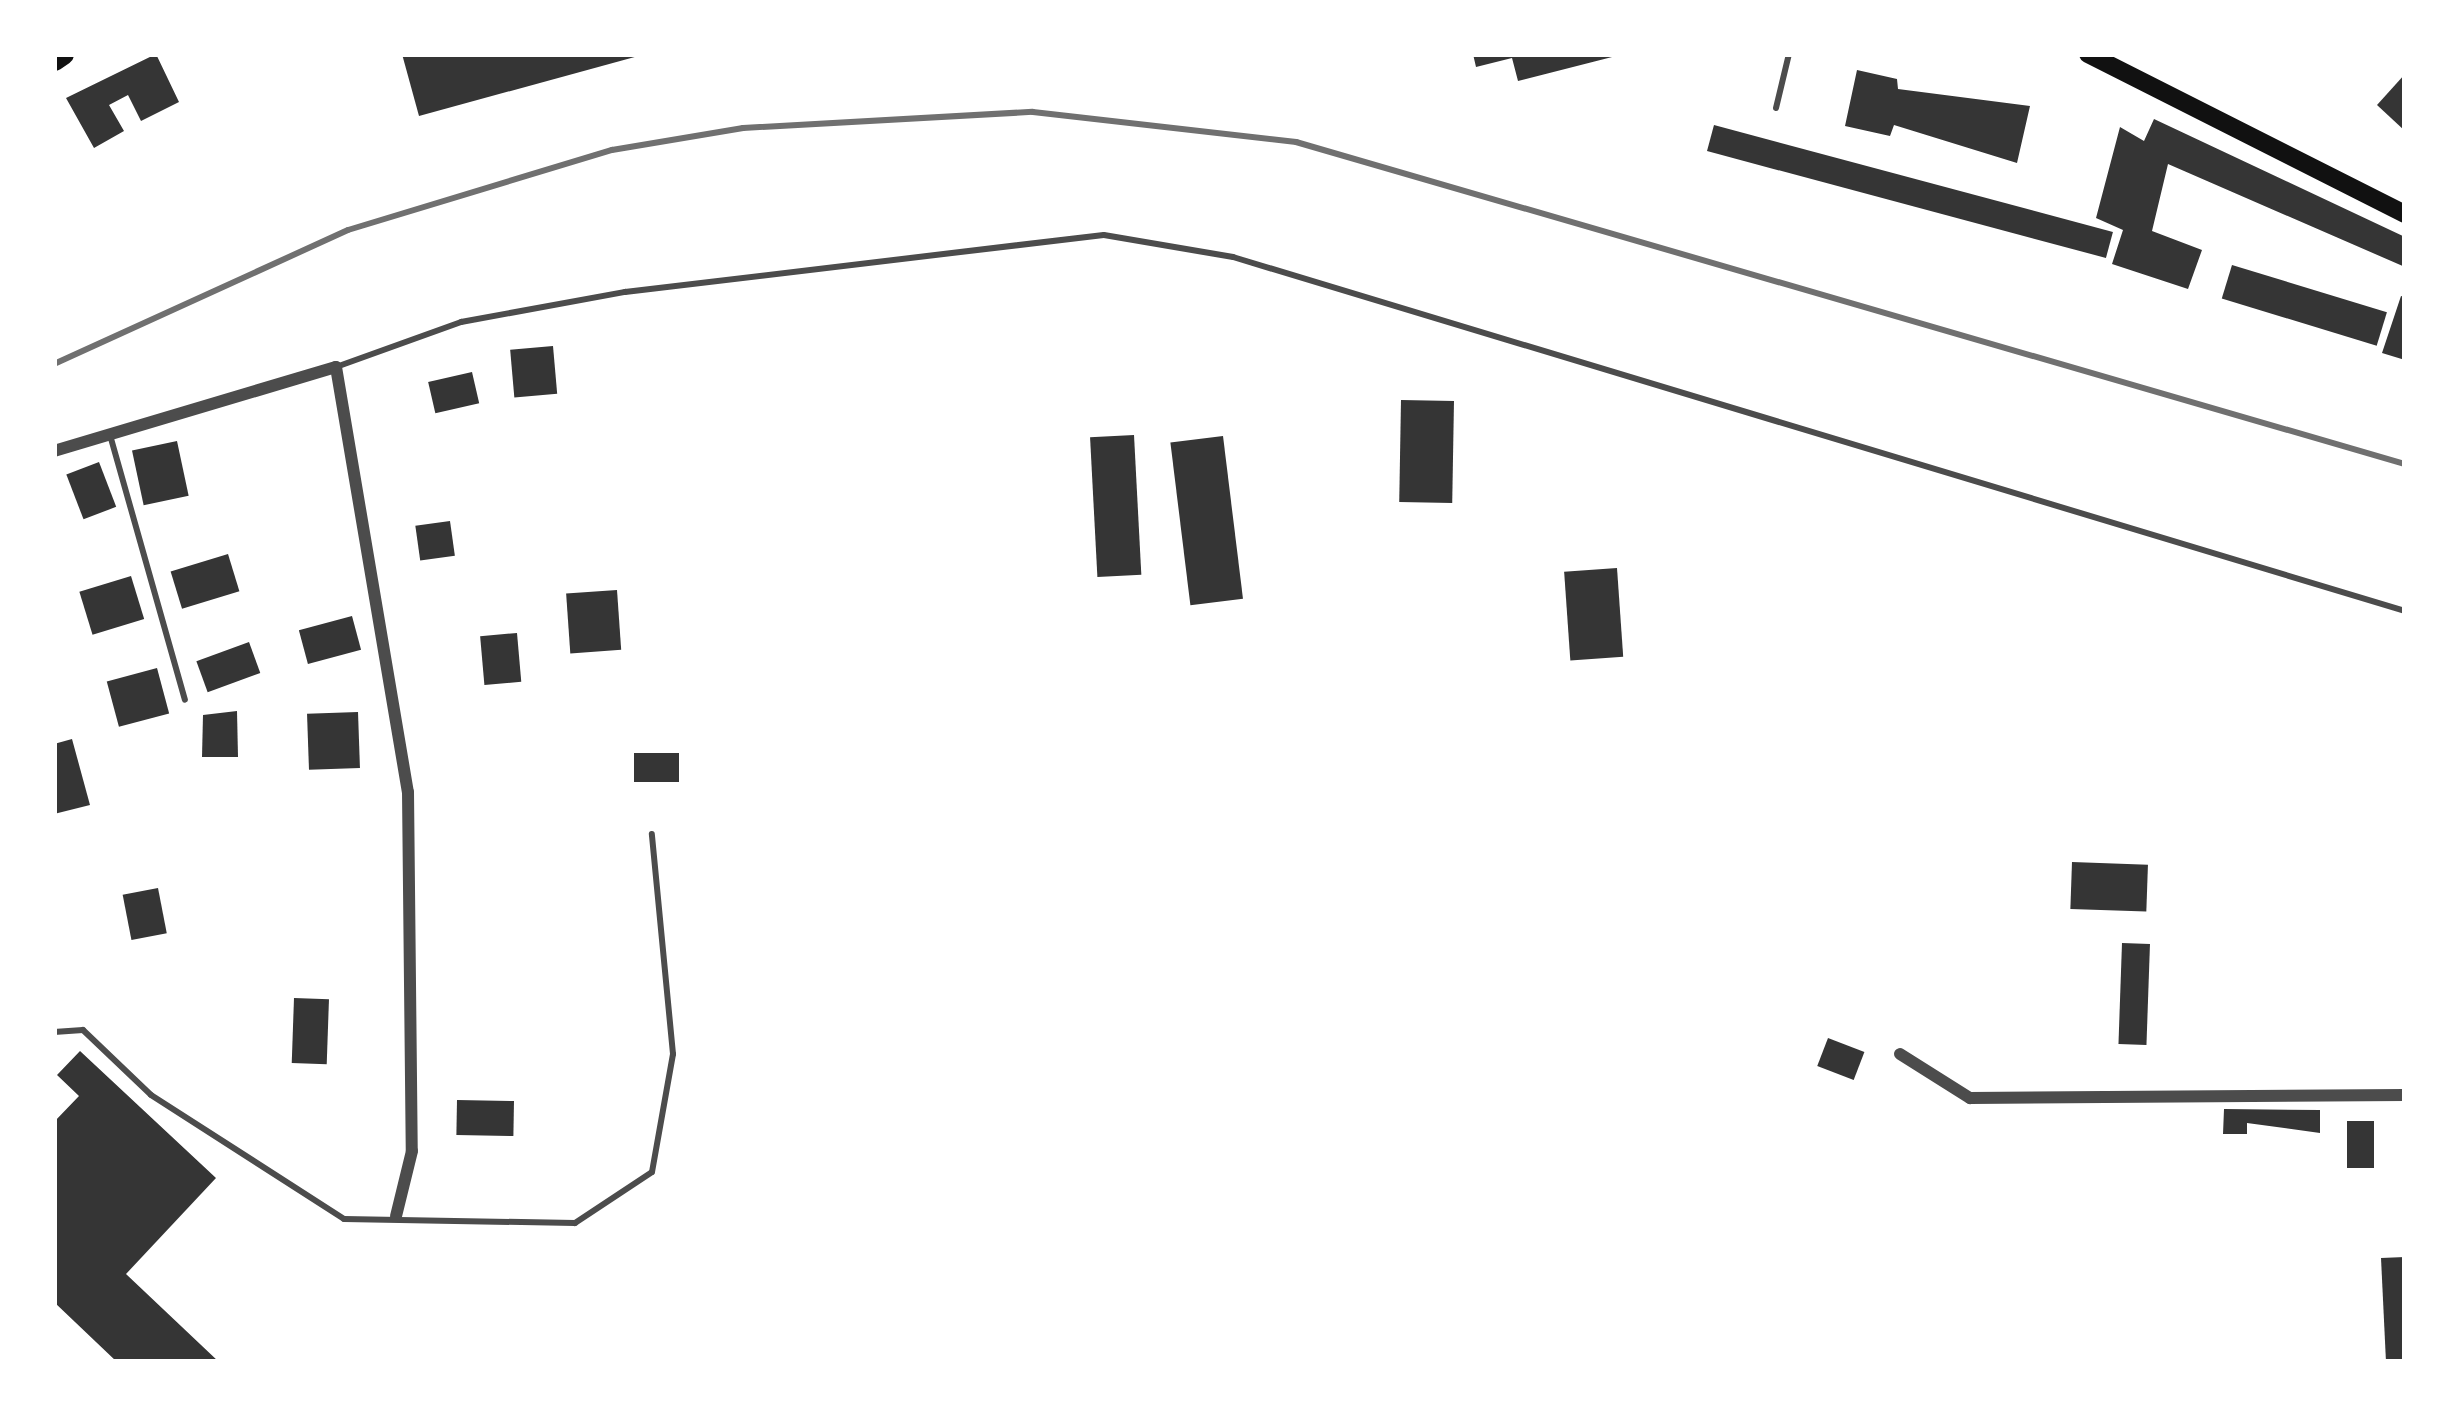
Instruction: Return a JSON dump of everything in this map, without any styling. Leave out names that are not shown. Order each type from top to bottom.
[{"type":"main road","points":[[54,60],[63,54]]},
{"type":"main road","points":[[2088,54],[2405,214]]},
{"type":"street","points":[[54,451],[336,368],[408,792],[412,1151],[396,1216]]},
{"type":"street","points":[[1900,1054],[1970,1098],[2405,1095]]},
{"type":"lane","points":[[1776,108],[1789,54]]},
{"type":"lane","points":[[336,368],[461,322],[626,292],[1104,235],[1233,257],[2405,611]]},
{"type":"lane","points":[[109,432],[185,700]]},
{"type":"lane","points":[[54,1032],[83,1030],[152,1095],[344,1219],[396,1216],[574,1222],[652,1172],[673,1054],[652,834]]},
{"type":"building","points":[[156,54],[179,102],[141,121],[128,95],[109,105],[124,131],[94,148],[66,98]]},
{"type":"building","points":[[402,54],[641,54],[642,55],[419,116]]},
{"type":"building","points":[[1473,54],[1616,56],[1518,81],[1512,58],[1476,67]]},
{"type":"building","points":[[1857,70],[1897,79],[1898,89],[2030,106],[2017,163],[1894,125],[1890,136],[1845,126]]},
{"type":"building","points":[[2405,74],[2405,131],[2377,105]]},
{"type":"building","points":[[2154,119],[2405,237],[2405,267],[2168,164],[2152,231],[2202,250],[2188,289],[2112,264],[2123,230],[2096,218],[2120,127],[2144,141]]},
{"type":"building","points":[[1714,125],[2113,232],[2106,258],[1707,151]]},
{"type":"building","points":[[2232,265],[2387,312],[2377,346],[2222,298]]},
{"type":"building","points":[[2401,296],[2405,297],[2405,360],[2382,353]]},
{"type":"building","points":[[553,346],[557,394],[514,398],[510,350]]},
{"type":"building","points":[[472,372],[479,403],[435,413],[428,382]]},
{"type":"building","points":[[1401,400],[1454,401],[1452,503],[1399,502]]},
{"type":"building","points":[[1134,435],[1141,575],[1097,577],[1090,437]]},
{"type":"building","points":[[1223,436],[1243,599],[1190,605],[1170,442]]},
{"type":"building","points":[[177,441],[189,496],[144,505],[132,451]]},
{"type":"building","points":[[99,462],[116,507],[84,519],[66,475]]},
{"type":"building","points":[[450,521],[455,556],[420,561],[415,526]]},
{"type":"building","points":[[228,554],[239,591],[182,609],[171,572]]},
{"type":"building","points":[[1617,568],[1623,657],[1570,660],[1564,572]]},
{"type":"building","points":[[131,576],[144,619],[93,635],[79,592]]},
{"type":"building","points":[[617,590],[621,650],[570,653],[566,594]]},
{"type":"building","points":[[352,616],[361,650],[308,664],[299,630]]},
{"type":"building","points":[[517,633],[521,682],[484,685],[480,636]]},
{"type":"building","points":[[249,642],[260,673],[208,692],[196,661]]},
{"type":"building","points":[[157,668],[169,713],[119,727],[107,681]]},
{"type":"building","points":[[237,711],[238,757],[202,757],[203,715]]},
{"type":"building","points":[[358,712],[360,768],[309,770],[307,714]]},
{"type":"building","points":[[72,739],[90,805],[54,814],[54,744]]},
{"type":"building","points":[[634,753],[679,753],[679,782],[634,782]]},
{"type":"building","points":[[2072,862],[2148,865],[2146,912],[2070,909]]},
{"type":"building","points":[[158,888],[167,933],[131,940],[123,895]]},
{"type":"building","points":[[2122,943],[2150,944],[2146,1045],[2118,1044]]},
{"type":"building","points":[[294,998],[329,999],[327,1064],[292,1063]]},
{"type":"building","points":[[1828,1038],[1864,1052],[1854,1080],[1817,1066]]},
{"type":"building","points":[[80,1051],[216,1178],[126,1274],[219,1362],[117,1362],[54,1302],[54,1122],[79,1096],[57,1075]]},
{"type":"building","points":[[457,1100],[514,1101],[513,1136],[456,1135]]},
{"type":"building","points":[[2224,1109],[2320,1110],[2320,1133],[2247,1123],[2247,1134],[2223,1134]]},
{"type":"building","points":[[2347,1121],[2374,1121],[2374,1168],[2347,1168]]},
{"type":"building","points":[[2405,1257],[2405,1362],[2386,1362],[2381,1258]]},
{"type":"railway","points":[[54,364],[348,230],[612,150],[743,128],[1033,112],[1296,142],[2405,464]]}]
